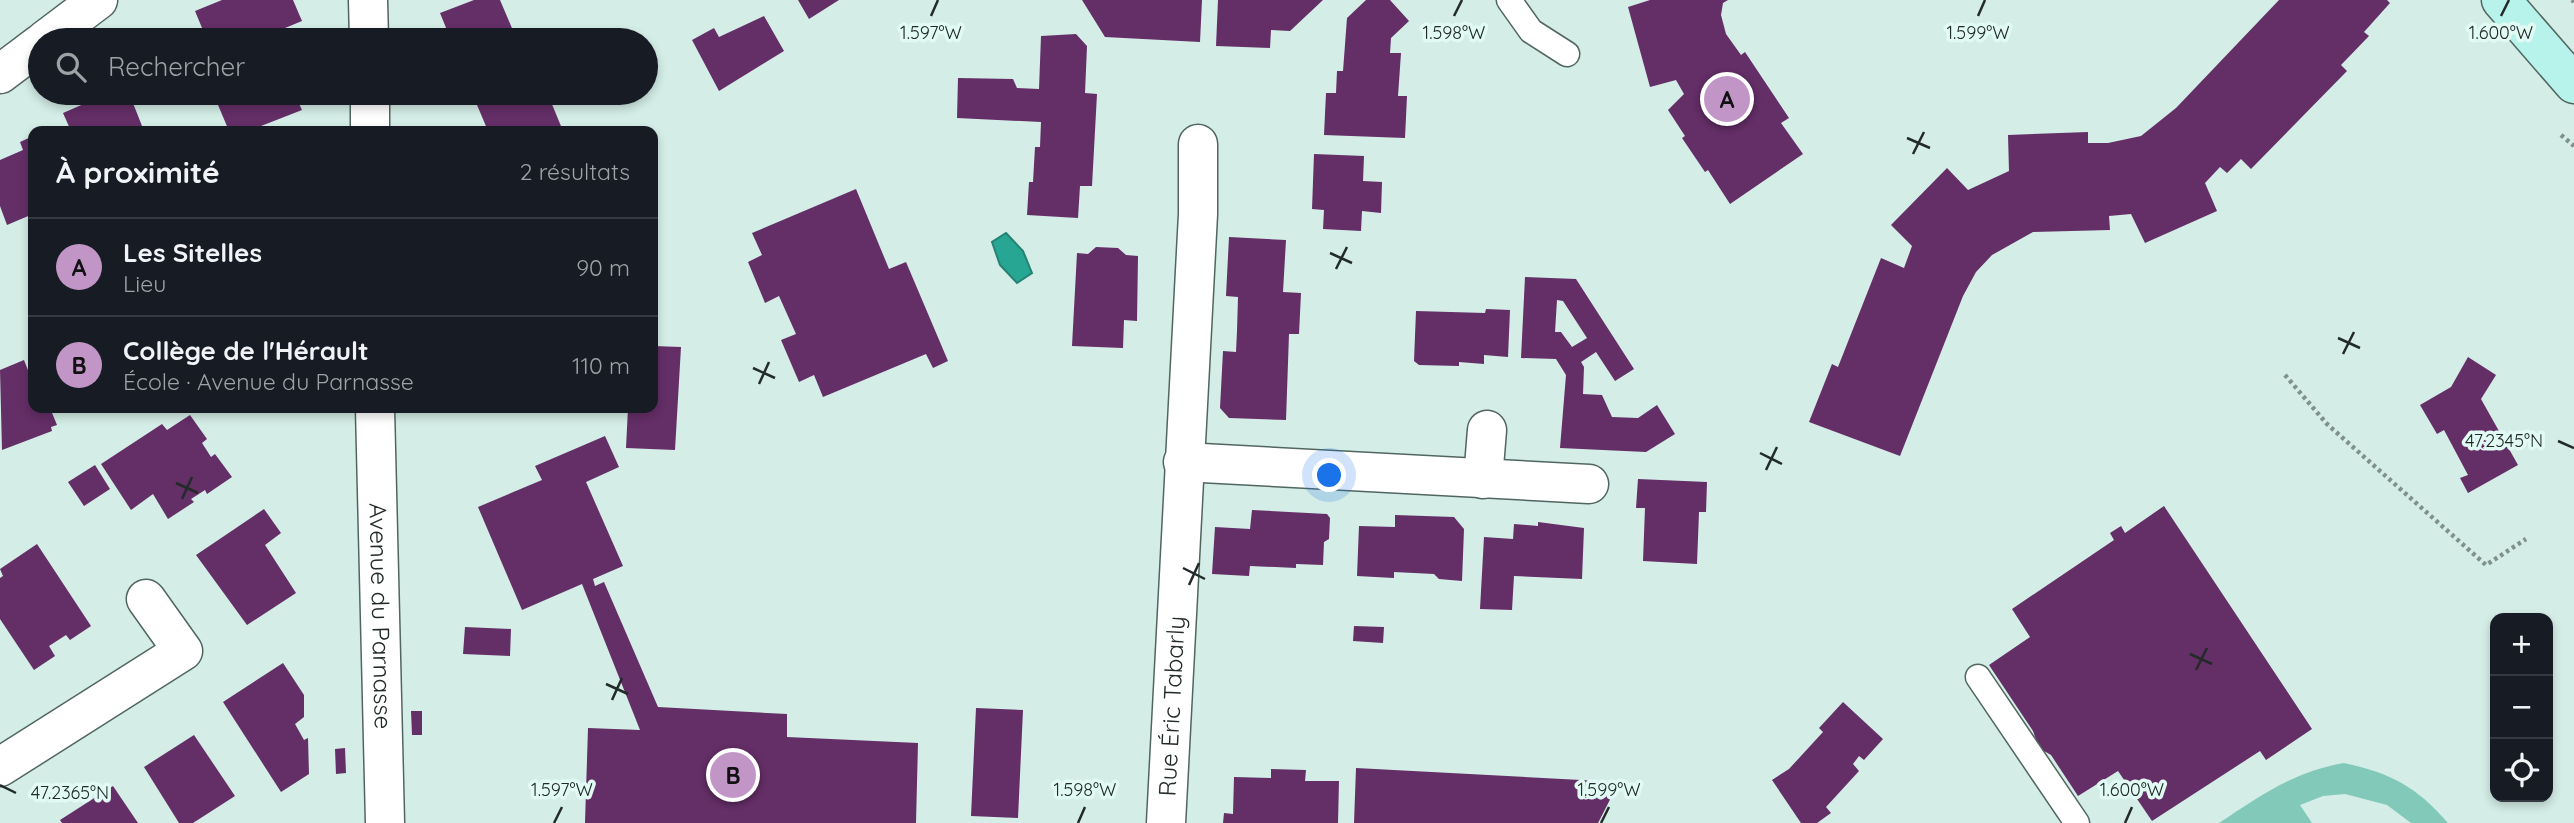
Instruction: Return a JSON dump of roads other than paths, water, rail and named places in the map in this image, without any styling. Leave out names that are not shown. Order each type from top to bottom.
[{"type":"street","points":[[61,28],[99,0]]},
{"type":"street","points":[[368,0],[369,28]]},
{"type":"street","points":[[2501,0],[2574,83]]},
{"type":"street","points":[[0,74],[28,53]]},
{"type":"street","points":[[370,105],[370,126]]},
{"type":"street","name":"Rue Éric Tabarly","points":[[1166,823],[1198,214],[1198,144]]},
{"type":"street","name":"Avenue du Parnasse","points":[[374,413],[385,823]]},
{"type":"street","points":[[1483,479],[1487,430]]},
{"type":"street","points":[[1183,462],[1589,484]]},
{"type":"street","points":[[0,767],[183,651],[146,598]]},
{"type":"lane","points":[[1509,0],[1531,31],[1567,54]]},
{"type":"lane","points":[[1978,677],[2077,823]]},
{"type":"place","name":"Les Sitelles","points":[[1727,99]]},
{"type":"place","name":"Collège de l'Hérault","points":[[733,775]]}]
